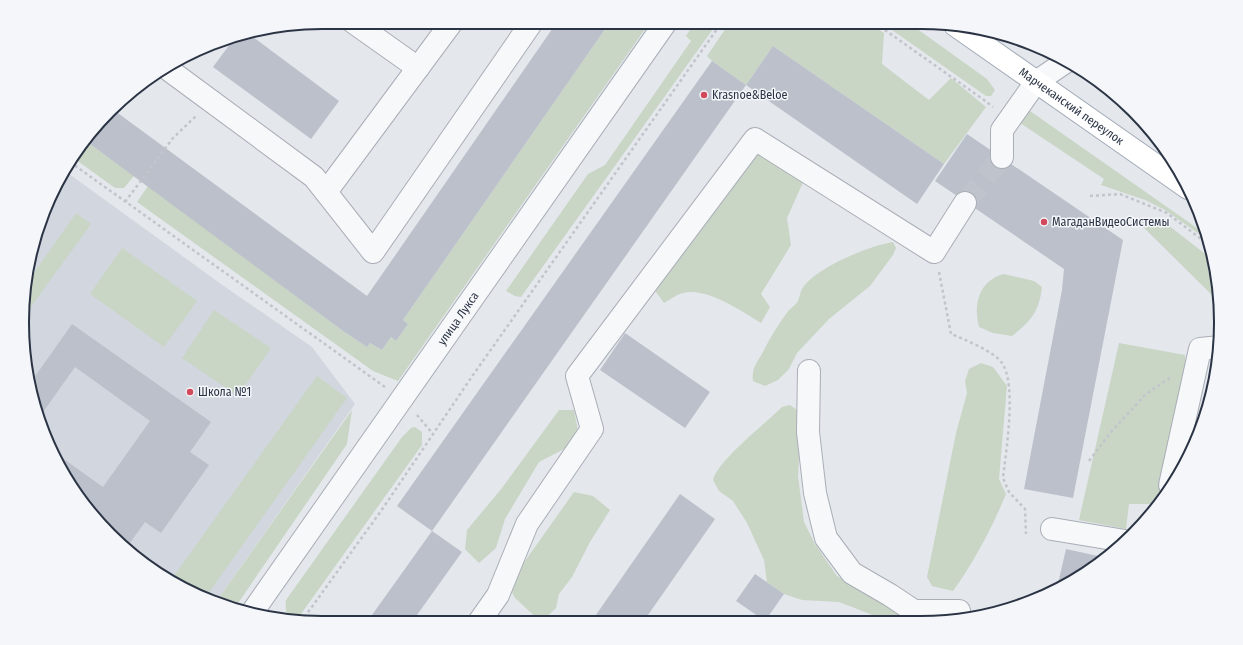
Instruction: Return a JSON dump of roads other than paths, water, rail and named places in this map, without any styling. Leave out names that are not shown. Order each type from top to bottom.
[{"type":"main road","name":"Марчеканский переулок","points":[[967,33],[1177,181]]},
{"type":"street","points":[[363,29],[418,68]]},
{"type":"street","points":[[326,192],[447,29]]},
{"type":"street","points":[[171,71],[314,177],[373,252],[527,29]]},
{"type":"street","name":"улица Лукса","points":[[256,608],[661,29]]},
{"type":"street","points":[[1002,157],[1002,130],[1036,82],[1061,65]]},
{"type":"street","points":[[483,616],[498,595],[527,524],[592,429],[577,376],[755,138],[934,252],[965,203]]},
{"type":"street","points":[[1173,473],[1200,349],[1212,348]]},
{"type":"street","points":[[810,371],[808,432],[815,493],[826,538],[852,573],[917,616],[959,611]]},
{"type":"street","points":[[1052,529],[1117,540]]},
{"type":"tunnel","points":[[965,203],[1002,157]]},
{"type":"place","name":"Krasnoe&Beloe","points":[[704,95]]},
{"type":"place","name":"МагаданВидеоСистемы","points":[[1044,222]]},
{"type":"place","name":"Школа №1","points":[[190,392]]}]
